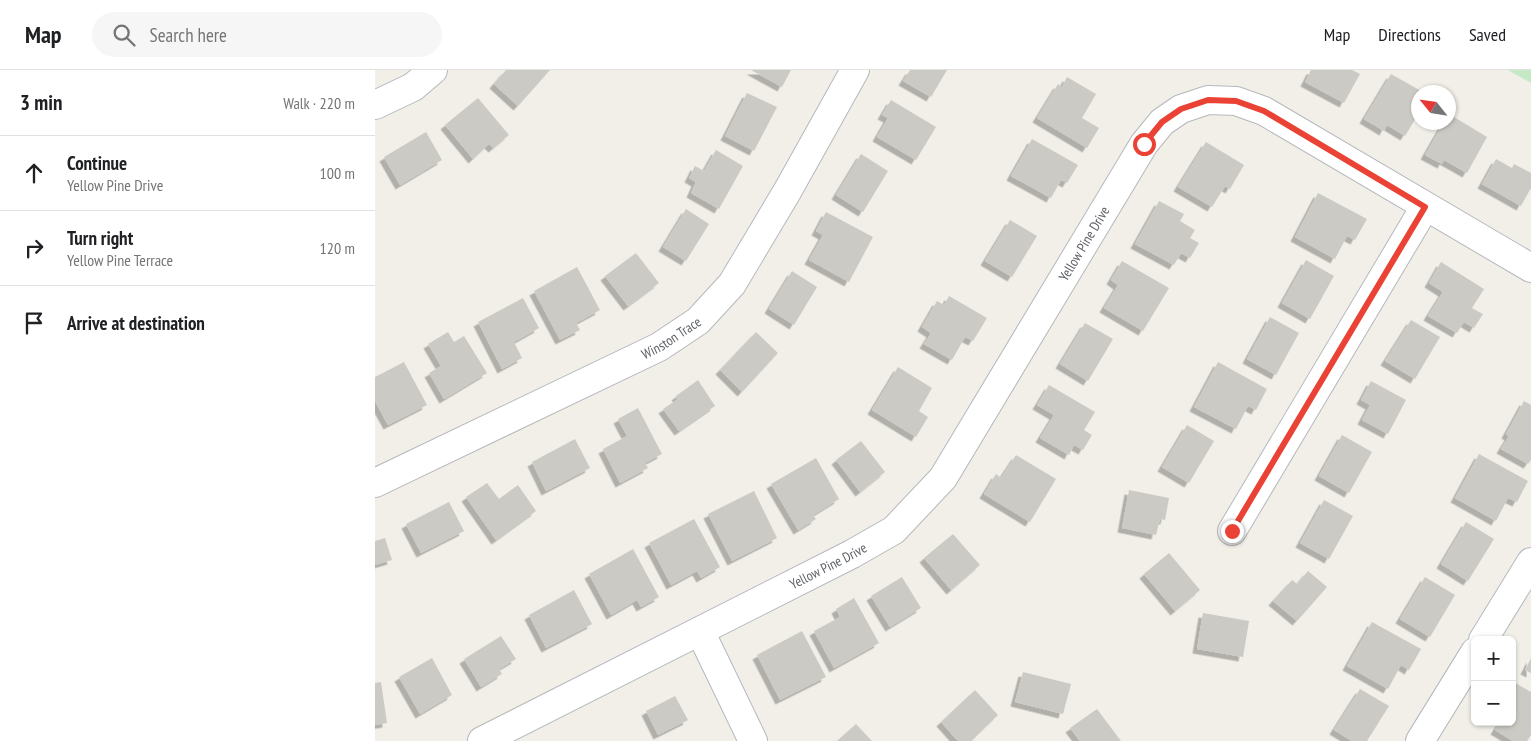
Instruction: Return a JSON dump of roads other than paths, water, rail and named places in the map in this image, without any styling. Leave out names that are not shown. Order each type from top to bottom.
[{"type":"street","points":[[375,105],[413,86],[433,70]]},
{"type":"street","name":"Winston Trace","points":[[375,483],[659,347],[698,321],[732,284],[788,190],[855,70]]},
{"type":"street","name":"Yellow Pine Drive","points":[[482,741],[852,554],[894,530],[943,478],[1144,144],[1162,122],[1181,109],[1208,100],[1236,101],[1264,111],[1531,268]]},
{"type":"street","points":[[1232,531],[1425,207]]},
{"type":"street","points":[[1485,636],[1531,562]]},
{"type":"street","points":[[700,631],[753,741]]},
{"type":"street","points":[[1419,741],[1471,658]]}]
